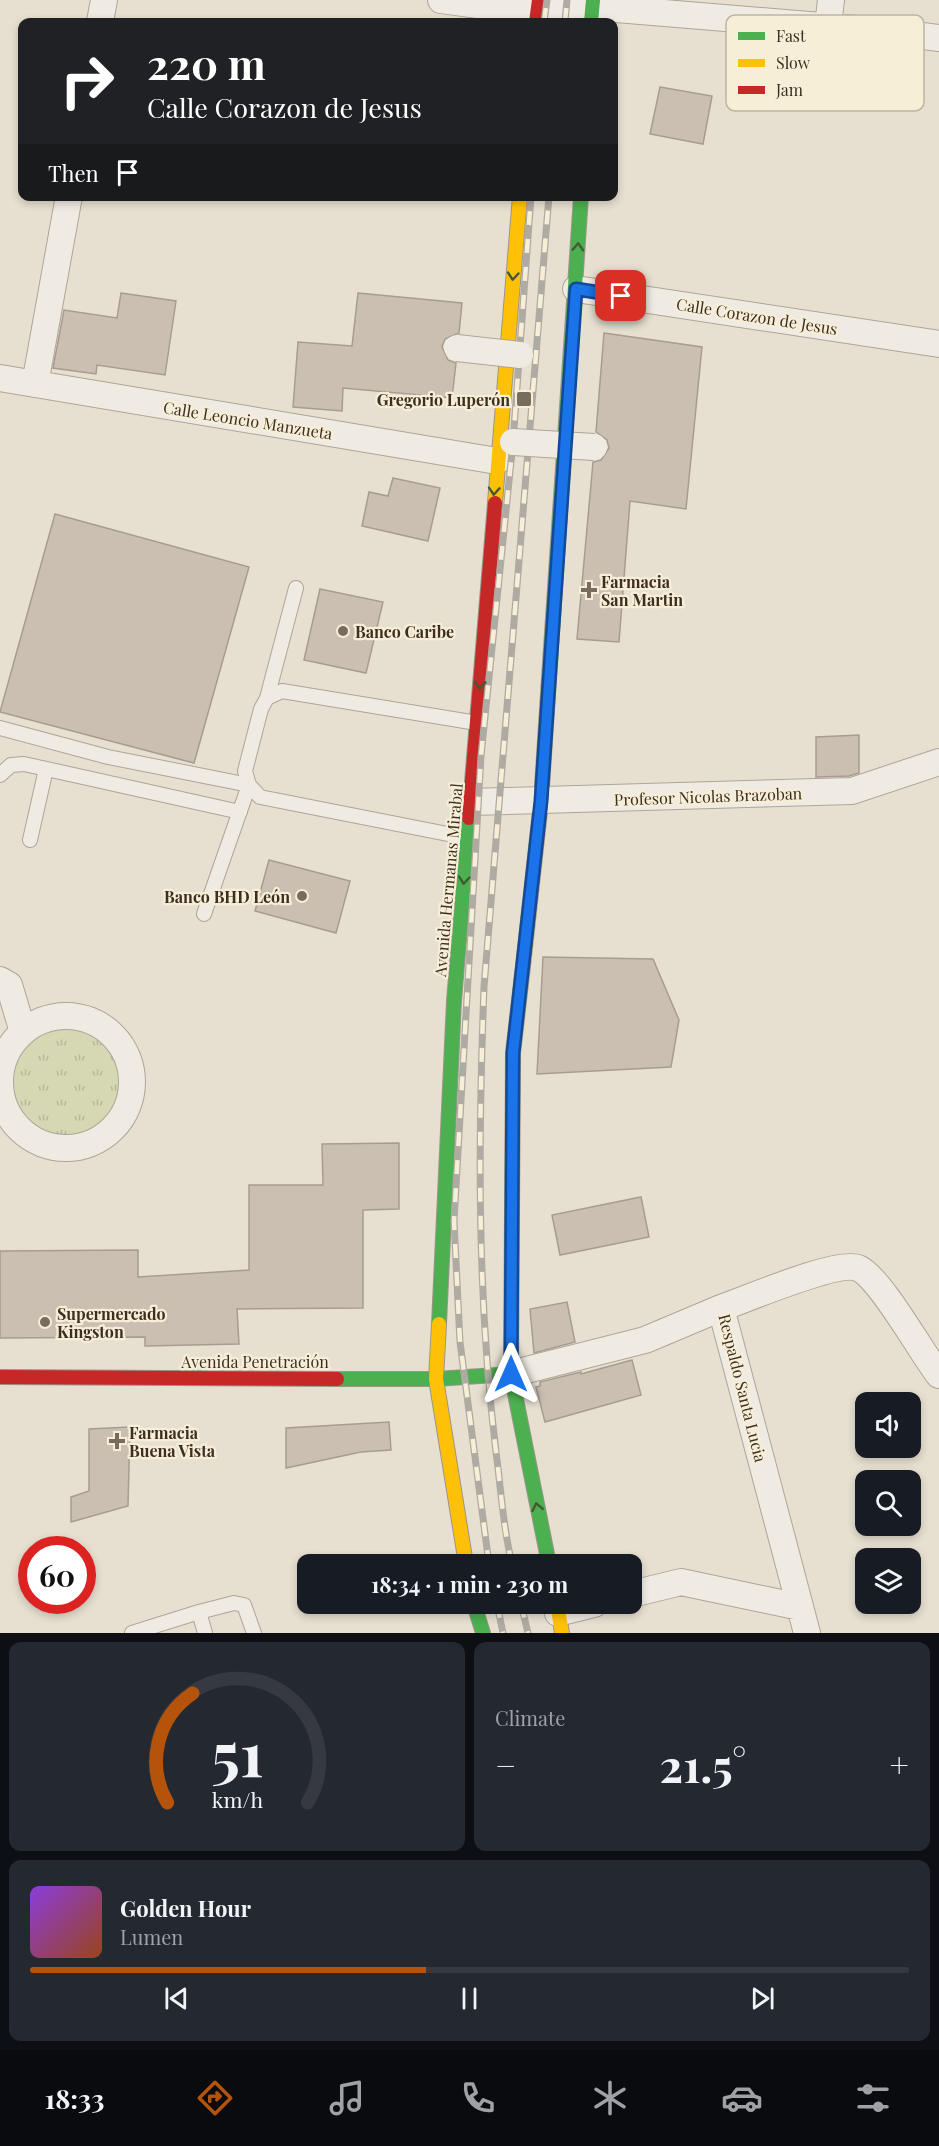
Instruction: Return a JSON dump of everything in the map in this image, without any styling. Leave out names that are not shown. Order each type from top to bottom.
[{"type":"main road","name":"Avenida Hermanas Mirabal","points":[[464,1554],[436,1379],[454,1001],[496,461],[520,201]]},
{"type":"main road","points":[[547,1554],[511,1374],[513,1053],[541,801],[581,201]]},
{"type":"main road","name":"Avenida Penetración","points":[[0,1377],[436,1379],[511,1374]]},
{"type":"main road","points":[[477,1614],[483,1633]]},
{"type":"street","points":[[101,18],[104,0]]},
{"type":"street","points":[[441,0],[538,12],[592,10],[726,19]]},
{"type":"street","points":[[829,15],[831,0]]},
{"type":"street","points":[[924,36],[939,38]]},
{"type":"street","points":[[35,384],[68,201]]},
{"type":"street","name":"Calle Corazon de Jesus","points":[[576,289],[939,344]]},
{"type":"street","points":[[457,348],[520,355]]},
{"type":"street","name":"Calle Leoncio Manzueta","points":[[0,378],[496,461]]},
{"type":"street","points":[[513,442],[594,447]]},
{"type":"street","name":"Profesor Nicolas Brazoban","points":[[471,802],[852,791],[939,762]]},
{"type":"street","points":[[0,980],[9,985],[23,1032]]},
{"type":"street","points":[[62,1016],[84,1017],[103,1027],[119,1041],[129,1060],[133,1081],[130,1103],[119,1122],[104,1137],[84,1146],[62,1148],[51,1146],[40,1143],[21,1131],[7,1114],[1,1093],[1,1071],[9,1050],[23,1032],[41,1021],[62,1016]]},
{"type":"street","name":"Respaldo Santa Lucia","points":[[807,1633],[721,1308],[836,1267],[858,1268],[879,1288],[920,1351],[939,1375]]},
{"type":"street","points":[[511,1374],[645,1340],[721,1308]]},
{"type":"street","points":[[642,1592],[681,1582],[800,1607]]},
{"type":"lane","points":[[296,588],[267,698],[261,709],[244,771],[249,785],[260,796],[468,838]]},
{"type":"lane","points":[[267,698],[282,691],[477,723]]},
{"type":"lane","points":[[0,728],[108,757],[249,785]]},
{"type":"lane","points":[[0,774],[11,765],[24,764],[240,812]]},
{"type":"lane","points":[[30,840],[46,770]]},
{"type":"lane","points":[[204,914],[249,785]]},
{"type":"lane","points":[[132,1633],[234,1603],[244,1605],[254,1633]]},
{"type":"lane","points":[[199,1612],[205,1633]]},
{"type":"green space","points":[[65,1024],[87,1029],[106,1041],[118,1060],[123,1082],[118,1104],[106,1123],[87,1135],[65,1140],[43,1135],[24,1123],[12,1104],[7,1082],[12,1060],[24,1041],[43,1029]]},
{"type":"building","points":[[660,87],[712,96],[703,144],[650,134]]},
{"type":"building","points":[[121,293],[176,301],[165,375],[97,365],[96,374],[53,368],[64,310],[117,318]]},
{"type":"building","name":"Gregorio Luperón","points":[[358,293],[462,303],[459,333],[445,339],[442,347],[448,360],[456,363],[452,398],[343,388],[342,411],[293,407],[298,342],[352,346]]},
{"type":"building","points":[[604,333],[702,347],[686,509],[630,501],[619,642],[577,639],[593,462],[601,460],[609,448],[607,440],[596,432]]},
{"type":"building","points":[[393,478],[440,488],[428,541],[362,526],[369,492],[388,496]]},
{"type":"building","points":[[55,514],[249,567],[194,763],[0,712]]},
{"type":"building","name":"Banco Caribe","points":[[320,589],[383,602],[366,673],[304,660]]},
{"type":"building","points":[[859,735],[859,773],[849,776],[816,777],[816,737]]},
{"type":"building","name":"Banco BHD León","points":[[269,860],[350,881],[336,933],[255,911]]},
{"type":"building","points":[[543,957],[653,959],[679,1020],[671,1067],[537,1074]]},
{"type":"building","points":[[399,1143],[399,1209],[363,1210],[363,1308],[237,1309],[239,1344],[145,1346],[145,1337],[0,1338],[0,1251],[138,1250],[138,1277],[249,1270],[249,1185],[323,1185],[322,1144]]},
{"type":"building","points":[[641,1197],[649,1237],[560,1255],[552,1215]]},
{"type":"building","points":[[567,1302],[575,1342],[534,1353],[530,1309]]},
{"type":"building","points":[[632,1360],[641,1395],[545,1422],[536,1387],[540,1386],[540,1382]]},
{"type":"building","points":[[389,1422],[391,1450],[361,1452],[286,1468],[286,1428]]},
{"type":"building","points":[[130,1427],[128,1506],[71,1522],[71,1497],[89,1491],[89,1429]]},
{"type":"railway","points":[[545,18],[547,0]]},
{"type":"railway","points":[[565,18],[567,0]]},
{"type":"railway","points":[[488,1554],[460,1342],[454,1221],[481,756],[513,442],[531,201]]},
{"type":"railway","points":[[510,1554],[502,1508],[485,1336],[480,1161],[482,1045],[484,987],[549,201]]},
{"type":"railway","points":[[499,1614],[503,1633]]},
{"type":"railway","points":[[523,1614],[528,1633]]},
{"type":"traffic: fast","points":[[591,18],[593,0]]},
{"type":"traffic: fast","points":[[549,678],[581,201]]},
{"type":"traffic: fast","points":[[439,1324],[454,1001],[469,818]]},
{"type":"traffic: fast","points":[[523,966],[513,1053],[511,1374],[547,1554]]},
{"type":"traffic: fast","points":[[337,1379],[436,1379],[511,1374]]},
{"type":"traffic: fast","points":[[477,1614],[483,1633]]},
{"type":"traffic: slow","points":[[495,503],[520,201]]},
{"type":"traffic: slow","points":[[439,1324],[436,1379],[464,1554]]},
{"type":"traffic: slow","points":[[559,1614],[562,1633]]},
{"type":"traffic: jam","points":[[537,18],[539,0]]},
{"type":"traffic: jam","points":[[469,818],[495,503]]},
{"type":"traffic: jam","points":[[523,966],[541,802],[549,678]]},
{"type":"traffic: jam","points":[[0,1377],[337,1379]]},
{"type":"place","name":"Gregorio Luperón","points":[[524,399]]},
{"type":"place","name":"Farmacia San Martin","points":[[589,590]]},
{"type":"place","name":"Banco Caribe","points":[[343,631]]},
{"type":"place","name":"Banco BHD León","points":[[302,896]]},
{"type":"place","name":"Supermercado Kingston","points":[[45,1322]]},
{"type":"place","name":"Farmacia Buena Vista","points":[[117,1441]]},
{"type":"route","points":[[511,1374],[513,1053],[541,801],[576,289],[621,296]]}]
